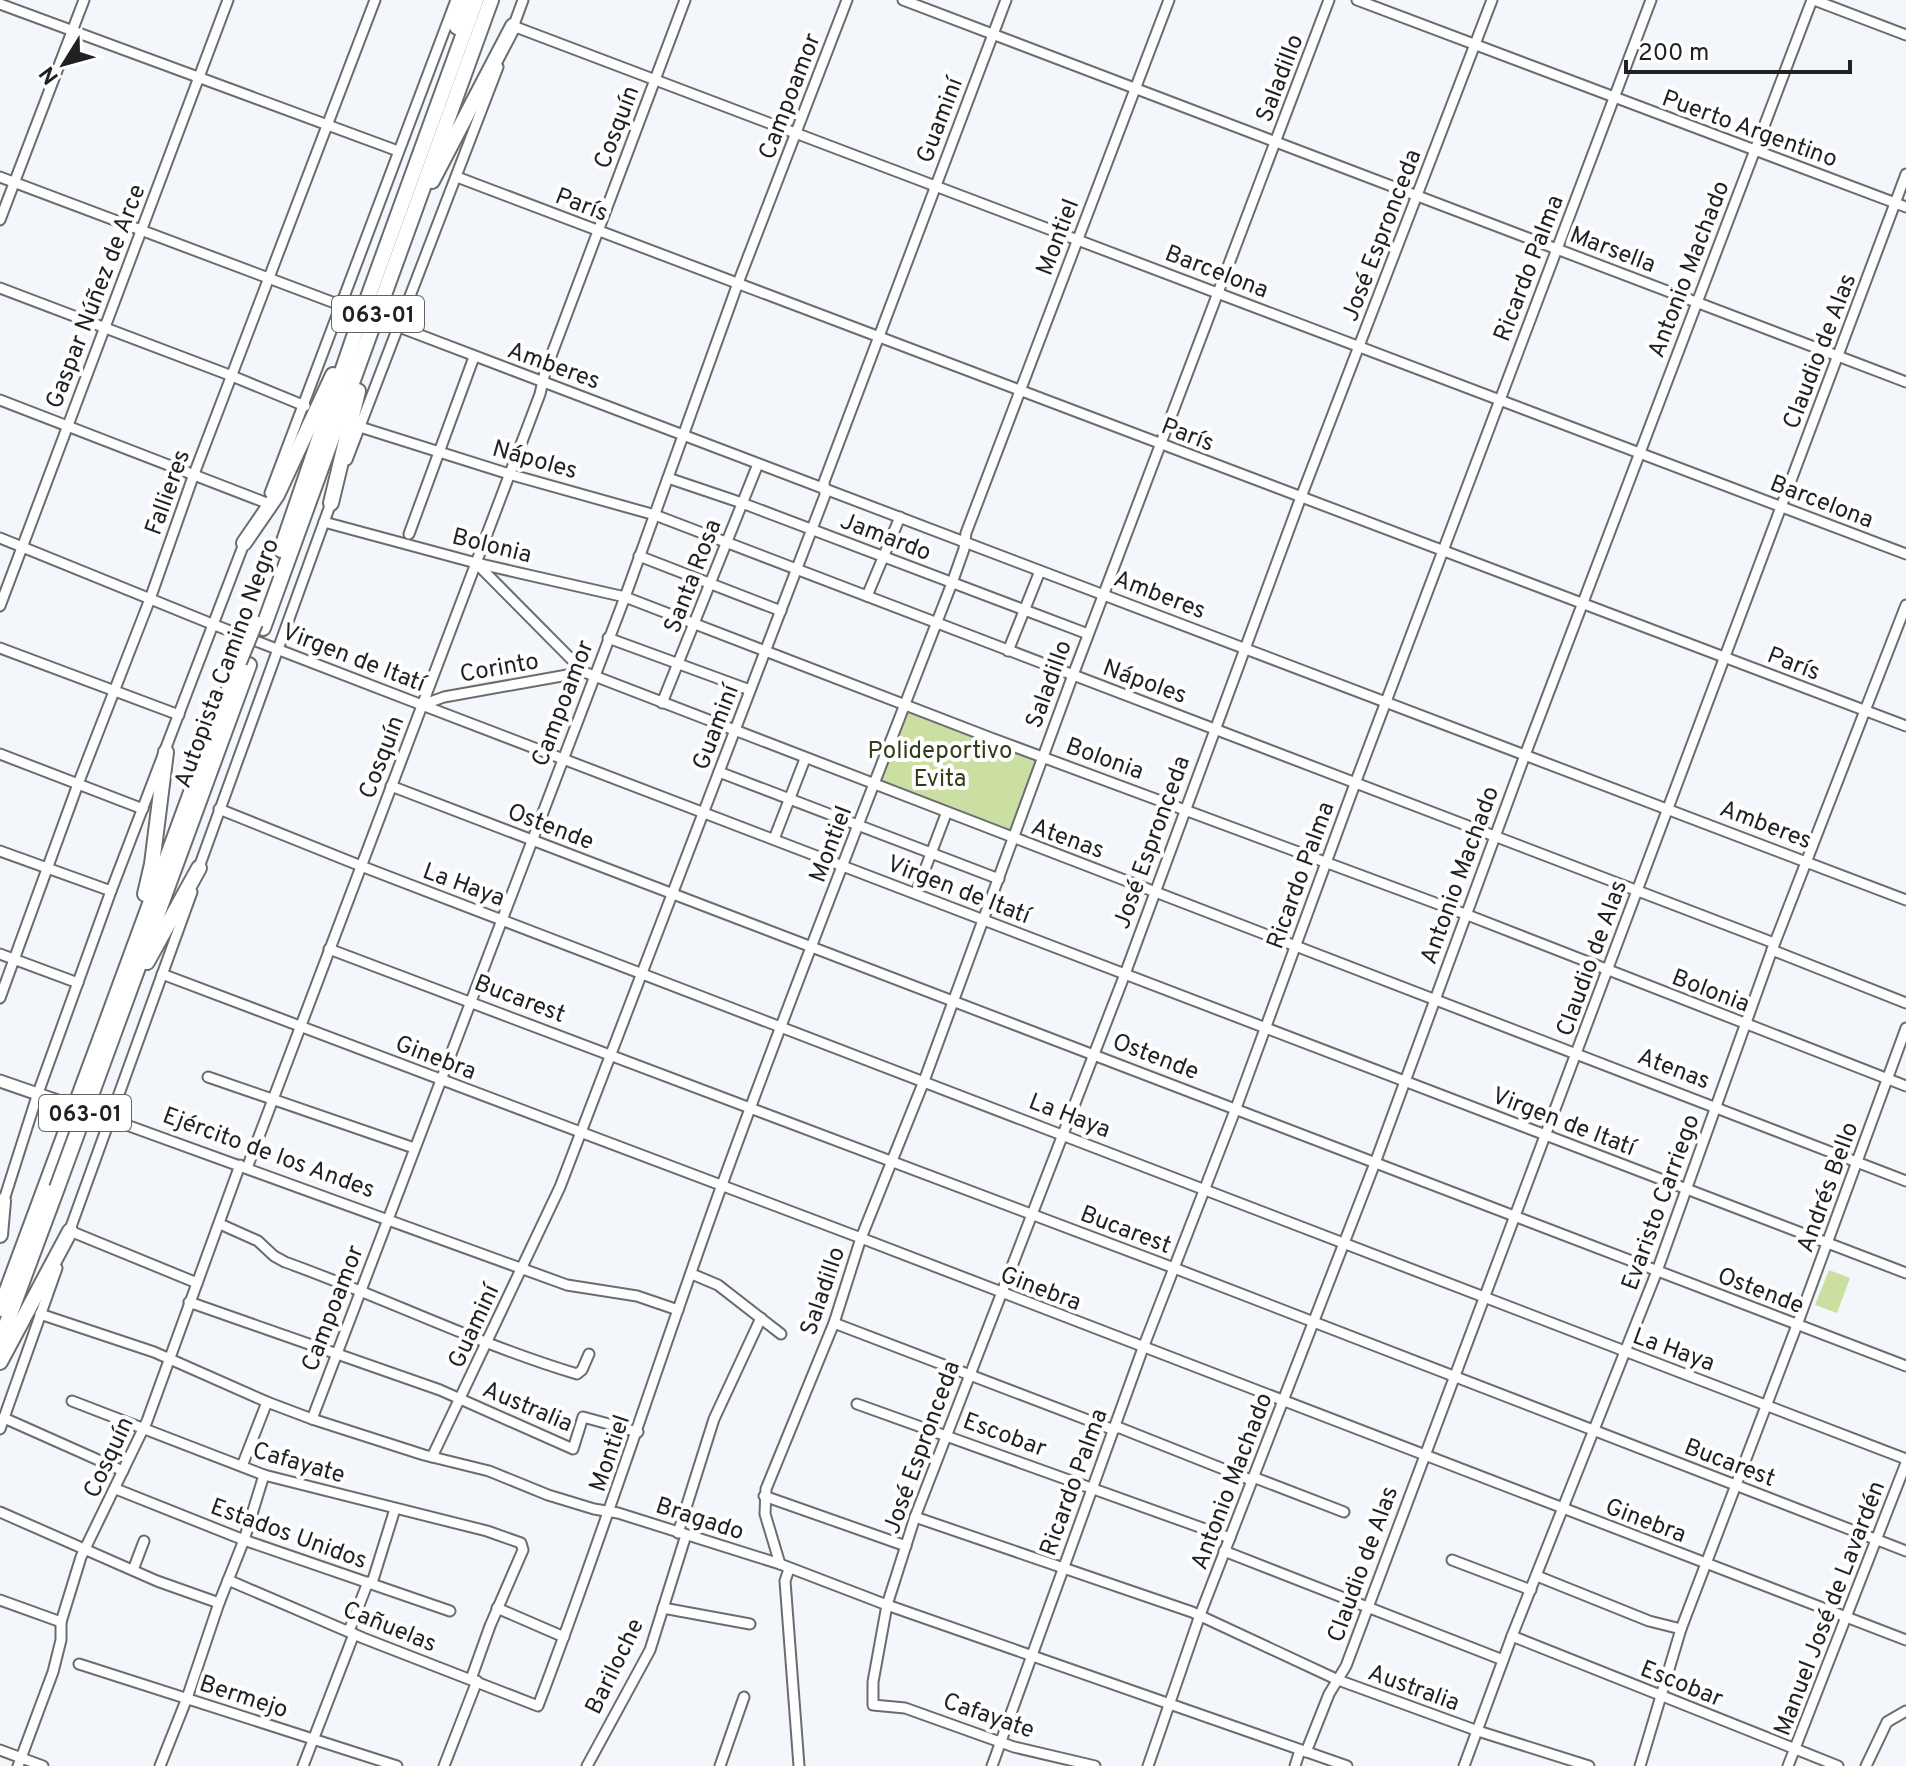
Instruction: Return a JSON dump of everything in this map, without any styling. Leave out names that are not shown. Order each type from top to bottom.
[{"type":"highway","name":"Autopista Camino Negro","points":[[109,1034],[122,977],[259,625],[365,327],[419,154],[476,0]]},
{"type":"highway","name":"Autopista Camino Negro","points":[[365,327],[412,216],[491,0]]},
{"type":"highway","points":[[419,154],[455,1]]},
{"type":"highway","points":[[412,216],[513,26]]},
{"type":"highway","points":[[331,503],[365,327]]},
{"type":"highway","points":[[244,543],[277,495],[365,327]]},
{"type":"highway","name":"Autopista Camino Negro","points":[[0,1341],[52,1187],[244,664]]},
{"type":"highway","points":[[122,977],[152,864],[166,752]]},
{"type":"highway","points":[[109,1034],[199,868]]},
{"type":"highway","name":"Autopista Camino Negro","points":[[0,1309],[52,1187]]},
{"type":"highway","points":[[0,1235],[2,1208]]},
{"type":"highway","points":[[0,1362],[70,1231]]},
{"type":"main road","name":"Ejército de los Andes","points":[[0,1081],[110,1119]]},
{"type":"street","points":[[0,220],[84,0]]},
{"type":"street","name":"Gaspar Núñez de Arce","points":[[0,606],[228,0]]},
{"type":"street","name":"Fallieres","points":[[0,998],[268,277],[375,0]]},
{"type":"street","points":[[0,1429],[277,649],[523,0]]},
{"type":"street","name":"Cosquín","points":[[20,1762],[53,1672],[61,1640],[61,1622],[81,1557],[143,1429],[220,1224],[275,1099],[685,0]]},
{"type":"street","name":"Campoamor","points":[[312,1419],[563,758],[588,674],[608,638],[625,597],[738,283],[847,0]]},
{"type":"street","name":"Marsella","points":[[903,0],[1906,382]]},
{"type":"street","name":"Guaminí","points":[[432,1457],[560,1187],[781,611],[825,489],[824,482],[1006,0]]},
{"type":"street","name":"Montiel","points":[[538,1706],[610,1512],[780,1025],[952,583],[966,542],[966,533],[1169,0]]},
{"type":"street","name":"Saladillo","points":[[764,1496],[834,1323],[861,1238],[985,920],[1088,634],[1329,0]]},
{"type":"street","name":"Puerto Argentino","points":[[1357,0],[1906,207]]},
{"type":"street","name":"José Espronceda","points":[[871,1703],[887,1605],[915,1517],[1125,974],[1301,497],[1492,0]]},
{"type":"street","name":"Ricardo Palma","points":[[992,1766],[1143,1348],[1651,0]]},
{"type":"street","points":[[1813,0],[1906,35]]},
{"type":"street","name":"Antonio Machado","points":[[1148,1766],[1224,1551],[1375,1163],[1465,914],[1813,0]]},
{"type":"street","points":[[2,1208],[38,1093],[111,891],[254,517],[275,483],[305,406],[455,1]]},
{"type":"street","points":[[0,4],[398,151]]},
{"type":"street","name":"Barcelona","points":[[513,26],[1906,554]]},
{"type":"street","name":"Claudio de Alas","points":[[1295,1766],[1329,1694],[1346,1666],[1906,174]]},
{"type":"street","points":[[0,177],[340,305]]},
{"type":"street","name":"París","points":[[457,177],[1906,726]]},
{"type":"street","points":[[0,288],[305,406]]},
{"type":"street","name":"Amberes","points":[[399,327],[1906,900]]},
{"type":"street","points":[[409,534],[474,357]]},
{"type":"street","points":[[0,400],[264,502]]},
{"type":"street","name":"Nápoles","points":[[360,427],[509,474],[655,515],[1496,835],[1906,1003]]},
{"type":"street","name":"Santa Rosa","points":[[662,703],[758,464]]},
{"type":"street","name":"Jamardo","points":[[668,478],[1088,634]]},
{"type":"street","points":[[867,596],[900,517]]},
{"type":"street","name":"Bolonia","points":[[324,522],[476,563],[625,597],[1465,914],[1906,1086]]},
{"type":"street","name":"Virgen de Itatí","points":[[0,538],[422,705],[1906,1273]]},
{"type":"street","points":[[639,556],[781,611]]},
{"type":"street","name":"Atenas","points":[[476,563],[588,674],[1906,1181]]},
{"type":"street","points":[[1008,651],[1040,571]]},
{"type":"street","name":"Evaristo Carriego","points":[[1464,1766],[1512,1636],[1657,1271],[1805,861],[1906,605]]},
{"type":"street","points":[[608,638],[750,690]]},
{"type":"street","points":[[0,648],[179,715]]},
{"type":"street","name":"Corinto","points":[[422,705],[444,697],[588,674]]},
{"type":"street","points":[[0,754],[143,809]]},
{"type":"street","points":[[774,839],[805,759]]},
{"type":"street","points":[[719,772],[999,879]]},
{"type":"street","name":"Ostende","points":[[391,786],[1906,1366]]},
{"type":"street","name":"La Haya","points":[[219,809],[641,974],[1766,1404],[1906,1461]]},
{"type":"street","points":[[916,893],[946,814]]},
{"type":"street","points":[[0,851],[111,891]]},
{"type":"street","name":"Bucarest","points":[[329,949],[1174,1268],[1906,1551]]},
{"type":"street","points":[[0,954],[78,983]]},
{"type":"street","name":"Ginebra","points":[[162,974],[861,1238],[1906,1640]]},
{"type":"street","name":"Andrés Bello","points":[[1640,1766],[1681,1629],[1906,1028]]},
{"type":"street","points":[[208,1077],[414,1148]]},
{"type":"street","name":"Ejército de los Andes","points":[[110,1119],[577,1288],[637,1296],[678,1310]]},
{"type":"street","points":[[220,1224],[258,1241],[285,1262],[534,1361],[577,1374],[589,1354]]},
{"type":"street","points":[[70,1231],[197,1283]]},
{"type":"street","points":[[692,1274],[718,1285],[781,1334]]},
{"type":"street","name":"Australia","points":[[189,1302],[337,1352],[461,1400],[573,1449],[583,1417],[638,1432]]},
{"type":"street","name":"Bragado","points":[[40,1314],[154,1352],[312,1419],[432,1457],[489,1471],[548,1495],[785,1566],[887,1605],[1347,1766]]},
{"type":"street","name":"Bariloche","points":[[587,1766],[650,1650],[714,1419],[761,1318]]},
{"type":"street","points":[[834,1323],[968,1376],[1344,1512]]},
{"type":"street","name":"Cafayate","points":[[72,1401],[264,1475],[487,1531],[521,1543],[523,1550],[497,1608]]},
{"type":"street","points":[[242,1466],[267,1402]]},
{"type":"street","name":"Escobar","points":[[857,1404],[1230,1538]]},
{"type":"street","points":[[4,1418],[123,1471]]},
{"type":"street","name":"Manuel José de Lavardén","points":[[1788,1766],[1906,1461]]},
{"type":"street","points":[[160,1766],[244,1540],[264,1475]]},
{"type":"street","name":"Estados Unidos","points":[[116,1489],[244,1540],[450,1611]]},
{"type":"street","points":[[799,1766],[785,1566],[765,1514],[764,1496],[906,1546]]},
{"type":"street","points":[[303,1766],[395,1509]]},
{"type":"street","points":[[0,1512],[175,1589],[219,1603]]},
{"type":"street","name":"Australia","points":[[915,1517],[1200,1615],[1338,1680],[1478,1731],[1589,1766]]},
{"type":"street","points":[[133,1570],[144,1541]]},
{"type":"street","points":[[1224,1551],[1503,1660]]},
{"type":"street","points":[[1452,1560],[1531,1590]]},
{"type":"street","points":[[1537,1576],[1649,1621],[1681,1629]]},
{"type":"street","name":"Cañuelas","points":[[228,1580],[351,1633],[538,1706]]},
{"type":"street","points":[[0,1600],[61,1622]]},
{"type":"street","points":[[444,1766],[497,1608],[564,1637]]},
{"type":"street","points":[[663,1608],[750,1624]]},
{"type":"street","name":"Escobar","points":[[1512,1636],[1838,1766]]},
{"type":"street","name":"Bermejo","points":[[79,1664],[397,1766]]},
{"type":"street","points":[[720,1766],[744,1697]]},
{"type":"street","name":"Cafayate","points":[[871,1703],[905,1708],[1000,1743],[1095,1766]]},
{"type":"street","points":[[1866,1766],[1887,1722],[1906,1711]]},
{"type":"street","points":[[0,1750],[20,1762],[43,1766]]},
{"type":"green space","name":"Polideportivo Evita","points":[[904,704],[1043,757],[1014,840],[874,785]]},
{"type":"green space","points":[[1829,1270],[1850,1278],[1837,1313],[1815,1305]]}]
